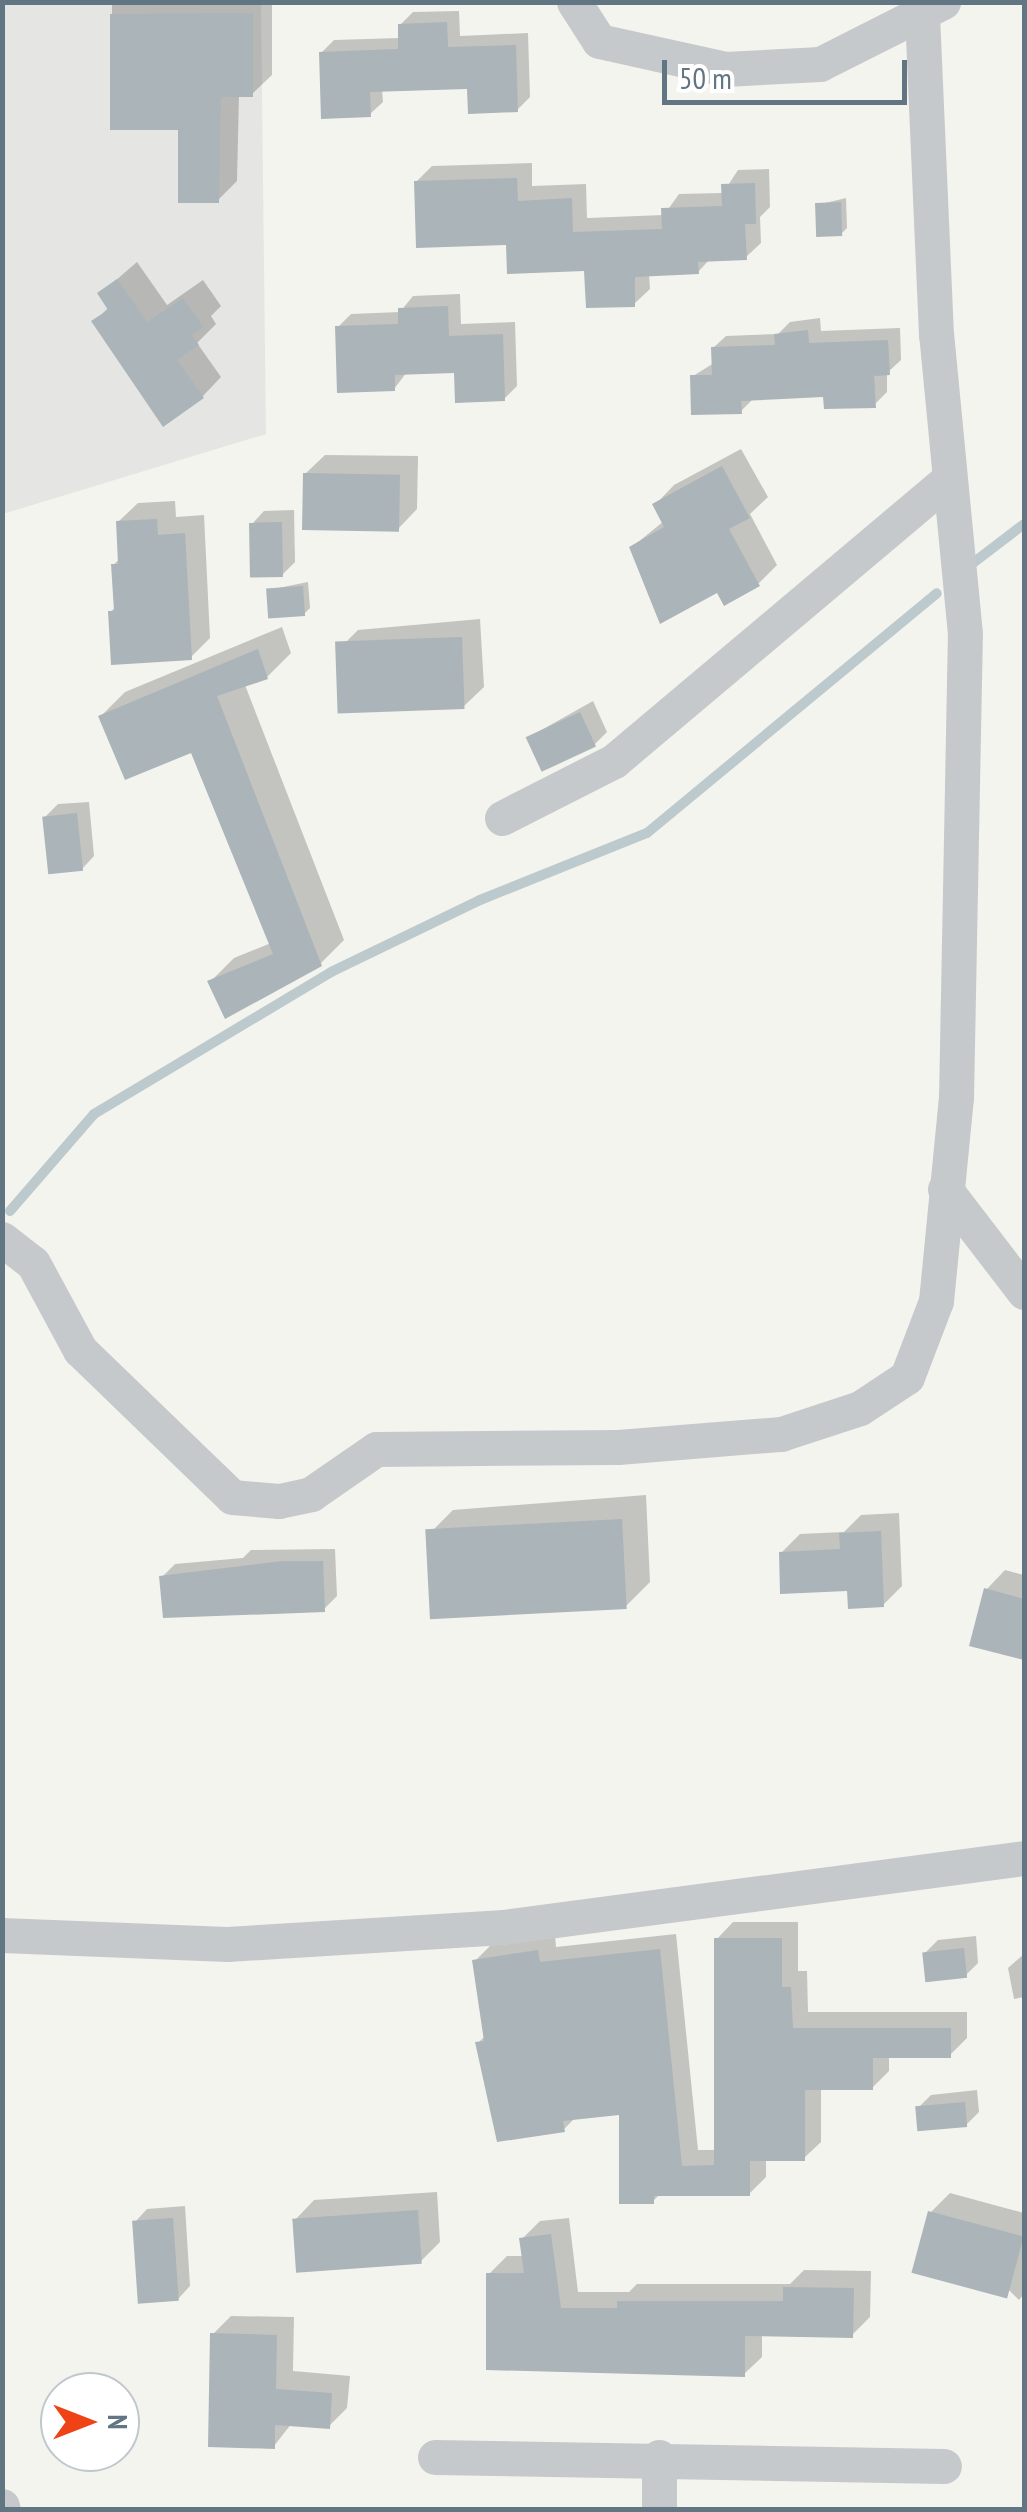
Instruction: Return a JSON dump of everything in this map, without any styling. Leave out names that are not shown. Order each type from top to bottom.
[{"type":"street","points":[[2,1239],[33,1263],[80,1350],[232,1497],[279,1501],[311,1494],[376,1448],[746,1440],[860,1408],[886,1396],[919,1359],[936,1301],[961,962],[965,634],[923,133],[932,11],[820,64],[725,68],[599,41],[574,2]]},
{"type":"street","points":[[502,818],[614,761],[949,479]]},
{"type":"street","points":[[945,1189],[1024,1292]]},
{"type":"street","points":[[2,1936],[227,1944],[503,1927],[1024,1858]]},
{"type":"street","points":[[436,2457],[659,2457],[944,2466]]},
{"type":"street","points":[[659,2457],[659,2510]]},
{"type":"shaded area","points":[[3,3],[261,3],[266,434],[3,514]]},
{"type":"building","points":[[253,13],[253,97],[221,97],[219,203],[178,203],[178,130],[110,130],[110,14]]},
{"type":"building","points":[[447,22],[448,47],[516,45],[518,112],[468,114],[467,89],[370,92],[371,117],[321,119],[319,52],[398,49],[398,24]]},
{"type":"building","points":[[517,178],[518,201],[572,198],[573,232],[662,229],[661,208],[722,206],[721,184],[755,183],[756,224],[745,224],[747,260],[698,262],[699,274],[635,277],[635,307],[586,308],[584,271],[507,274],[506,245],[416,248],[414,181]]},
{"type":"building","points":[[841,202],[842,236],[816,237],[815,203]]},
{"type":"building","points":[[117,279],[147,322],[183,298],[203,327],[192,335],[199,345],[177,360],[204,398],[163,427],[91,321],[108,310],[97,293]]},
{"type":"building","points":[[448,306],[449,336],[503,334],[505,401],[455,403],[454,373],[395,375],[395,391],[337,393],[335,326],[398,324],[398,308]]},
{"type":"building","points":[[808,330],[809,343],[888,340],[890,375],[874,376],[876,408],[824,409],[823,397],[741,401],[742,414],[691,415],[690,375],[712,375],[711,347],[775,345],[774,334]]},
{"type":"building","points":[[722,466],[750,518],[729,529],[760,586],[724,606],[717,593],[660,624],[629,547],[664,527],[652,504]]},
{"type":"building","points":[[303,473],[400,475],[399,532],[302,530]]},
{"type":"building","points":[[157,519],[158,535],[185,533],[192,660],[111,665],[108,611],[114,611],[111,564],[118,564],[116,521]]},
{"type":"building","points":[[282,522],[283,577],[250,578],[249,523]]},
{"type":"building","points":[[303,586],[305,616],[268,619],[266,589]]},
{"type":"building","points":[[462,637],[465,709],[338,713],[335,641]]},
{"type":"building","points":[[258,649],[268,679],[217,696],[322,966],[225,1019],[207,981],[273,954],[191,753],[125,780],[98,716]]},
{"type":"building","points":[[580,712],[596,746],[542,772],[526,737]]},
{"type":"building","points":[[77,813],[83,871],[48,874],[42,817]]},
{"type":"building","points":[[622,1519],[627,1609],[430,1619],[425,1529]]},
{"type":"building","points":[[881,1531],[884,1607],[848,1609],[847,1591],[780,1594],[779,1552],[840,1549],[839,1533]]},
{"type":"building","points":[[282,1561],[323,1561],[325,1612],[163,1618],[159,1576]]},
{"type":"building","points":[[984,1588],[1024,1599],[1024,1660],[969,1646]]},
{"type":"building","points":[[714,1938],[782,1938],[782,1987],[791,1987],[793,2028],[951,2028],[951,2058],[873,2058],[873,2090],[805,2090],[805,2161],[750,2161],[750,2196],[654,2196],[654,2204],[619,2204],[619,2115],[563,2121],[565,2132],[497,2142],[475,2042],[484,2041],[472,1960],[538,1950],[540,1962],[660,1949],[682,2166],[714,2165]]},
{"type":"building","points":[[964,1948],[967,1978],[925,1982],[922,1952]]},
{"type":"building","points":[[965,2102],[967,2127],[917,2131],[915,2106]]},
{"type":"building","points":[[418,2210],[422,2264],[296,2273],[292,2219]]},
{"type":"building","points":[[928,2211],[1024,2237],[1007,2298],[911,2273]]},
{"type":"building","points":[[173,2218],[179,2301],[138,2304],[132,2221]]},
{"type":"building","points":[[551,2234],[561,2308],[617,2308],[617,2301],[783,2301],[783,2287],[854,2288],[853,2338],[745,2336],[745,2377],[486,2370],[486,2273],[524,2273],[519,2238]]},
{"type":"building","points":[[210,2333],[277,2335],[276,2389],[332,2393],[330,2429],[275,2425],[275,2449],[208,2447]]},
{"type":"waterway","points":[[973,563],[1024,524]]},
{"type":"waterway","points":[[10,1211],[94,1114],[331,972],[480,900],[647,833],[937,593]]}]
